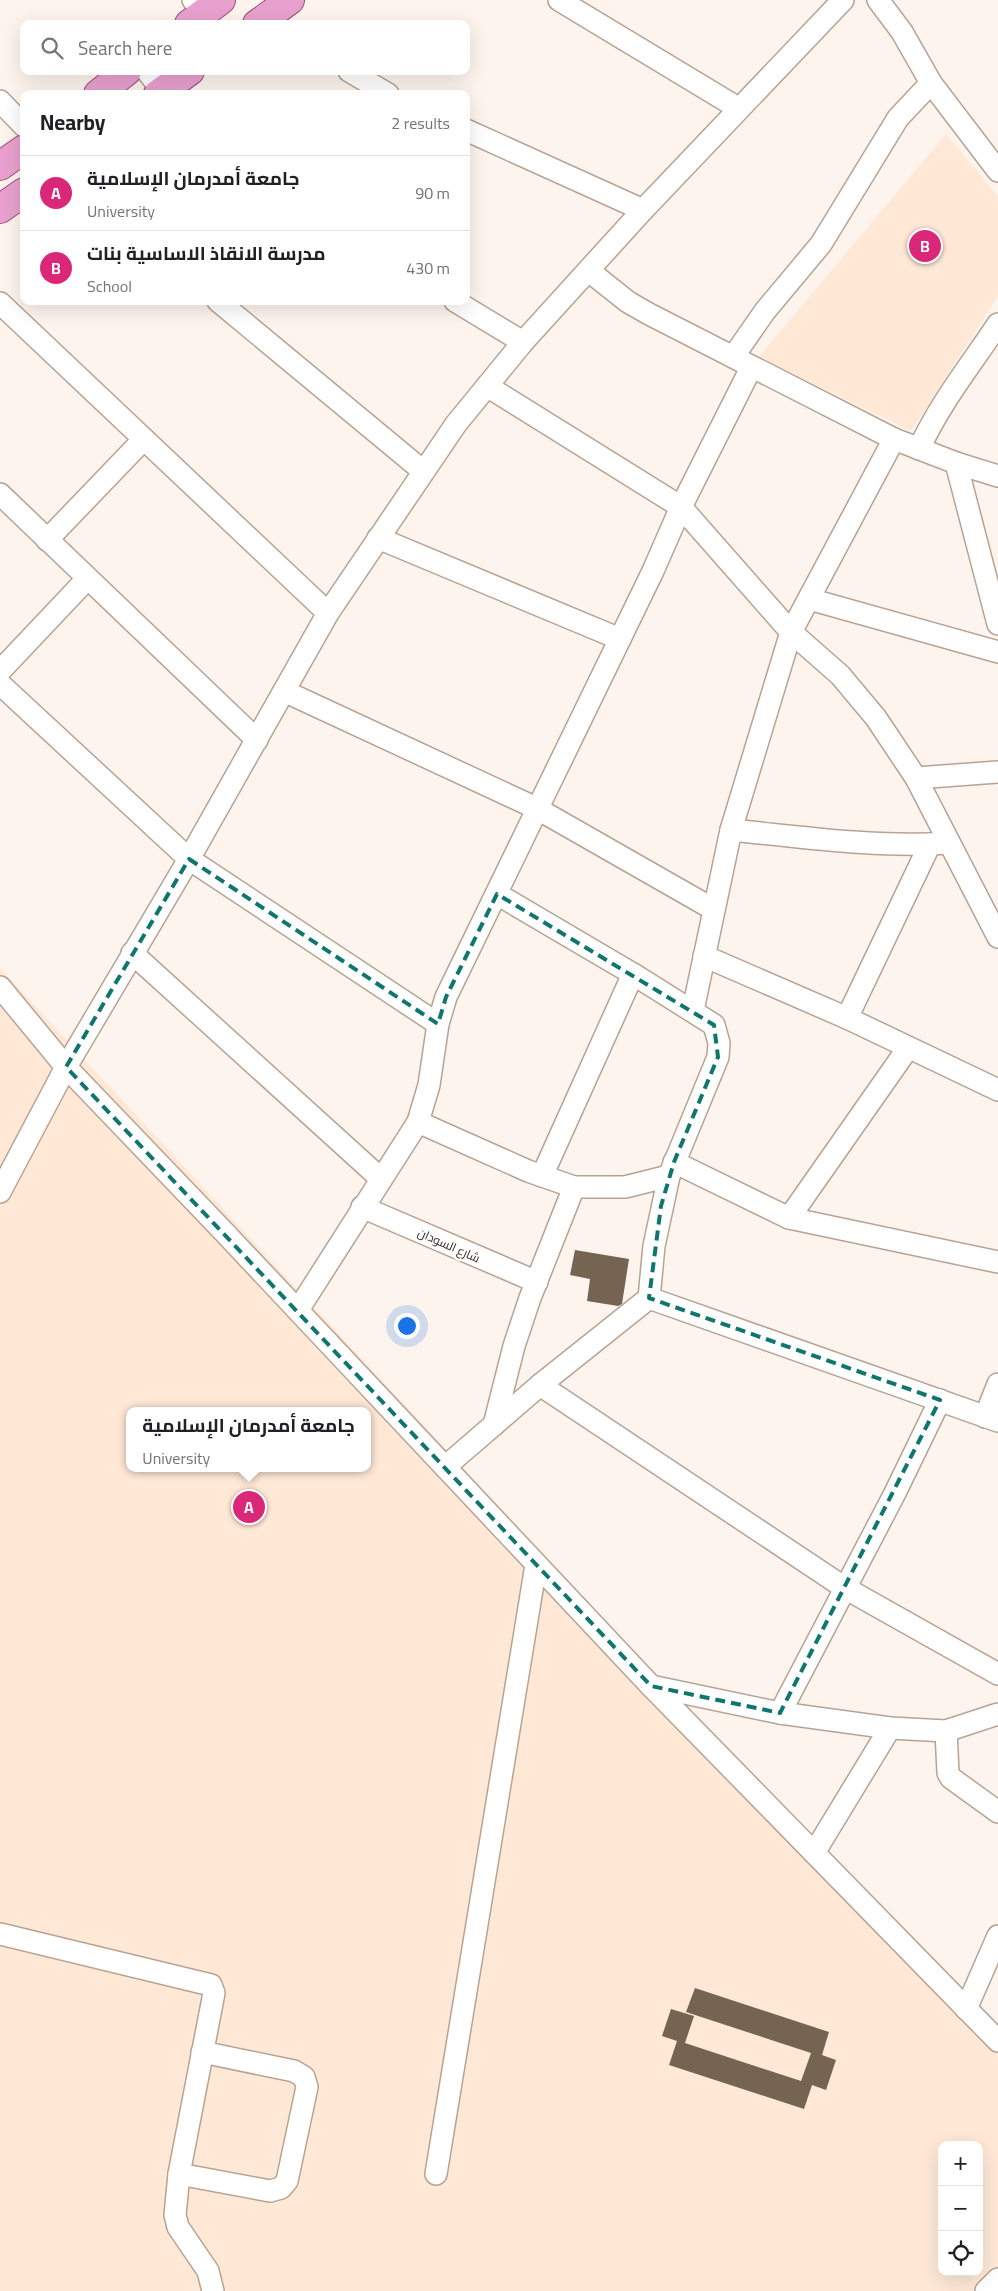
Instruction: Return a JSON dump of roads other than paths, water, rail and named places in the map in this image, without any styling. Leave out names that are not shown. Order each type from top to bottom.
[{"type":"main road","points":[[103,90],[122,75]]},
{"type":"main road","points":[[158,87],[182,75]]},
{"type":"main road","points":[[0,166],[20,152]]},
{"type":"main road","points":[[0,209],[20,195]]},
{"type":"street","points":[[559,0],[738,108]]},
{"type":"street","points":[[0,1192],[66,1067],[189,859],[328,613],[456,424],[523,342],[643,210],[738,108],[843,0]]},
{"type":"street","points":[[878,0],[902,32],[931,83],[997,163]]},
{"type":"street","points":[[356,75],[381,90]]},
{"type":"street","points":[[298,1310],[380,1178],[418,1122],[429,1085],[438,1024],[446,997],[497,894],[536,808],[653,572],[766,311],[821,244],[898,118],[931,83]]},
{"type":"street","points":[[0,102],[20,122]]},
{"type":"street","points":[[470,132],[643,210]]},
{"type":"street","points":[[589,270],[628,302],[742,363],[894,439],[956,463],[998,476]]},
{"type":"street","points":[[0,303],[328,613]]},
{"type":"street","points":[[223,305],[423,471]]},
{"type":"street","points":[[462,305],[523,342]]},
{"type":"street","points":[[919,449],[933,418],[947,395],[991,347],[998,324]]},
{"type":"street","points":[[487,386],[681,507],[791,632],[840,675],[876,718],[916,778],[939,843],[998,937]]},
{"type":"street","points":[[47,540],[144,439]]},
{"type":"street","points":[[693,1010],[731,830],[791,632],[894,439]]},
{"type":"street","points":[[956,463],[998,624]]},
{"type":"street","points":[[0,494],[257,740]]},
{"type":"street","points":[[378,538],[620,639]]},
{"type":"street","points":[[0,671],[87,579]]},
{"type":"street","points":[[809,600],[998,652]]},
{"type":"street","points":[[0,684],[189,859],[438,1024]]},
{"type":"street","points":[[284,691],[536,808],[713,909]]},
{"type":"street","points":[[916,778],[998,772]]},
{"type":"street","points":[[731,830],[839,840],[939,843]]},
{"type":"street","points":[[847,1018],[939,843]]},
{"type":"street","points":[[445,1467],[540,1384],[649,1298],[654,1246],[672,1169],[718,1056],[718,1043],[714,1025],[693,1010],[497,894]]},
{"type":"street","points":[[132,953],[380,1178]]},
{"type":"street","points":[[704,956],[847,1018],[998,1090]]},
{"type":"street","points":[[542,1176],[633,974]]},
{"type":"street","points":[[0,987],[66,1067],[298,1310],[536,1565],[651,1686],[998,2041]]},
{"type":"street","points":[[788,1218],[908,1048]]},
{"type":"street","points":[[418,1122],[542,1176],[574,1187],[625,1186],[672,1169],[788,1218],[998,1262]]},
{"type":"street","points":[[494,1425],[514,1346],[574,1187]]},
{"type":"street","name":"شارع السودان","points":[[362,1207],[537,1282]]},
{"type":"street","points":[[649,1298],[991,1419],[998,1384]]},
{"type":"street","points":[[540,1384],[845,1588],[998,1674]]},
{"type":"street","points":[[780,1713],[895,1492],[940,1400]]},
{"type":"street","points":[[436,2174],[536,1565]]},
{"type":"street","points":[[651,1686],[780,1713],[890,1728],[946,1731],[998,1714]]},
{"type":"street","points":[[814,1853],[890,1728]]},
{"type":"street","points":[[946,1731],[948,1773],[998,1812]]},
{"type":"street","points":[[0,1934],[210,1985],[214,1993],[179,2174],[175,2215],[178,2227],[208,2271],[213,2291]]},
{"type":"street","points":[[966,2009],[998,1936]]},
{"type":"street","points":[[179,2174],[270,2191],[281,2188],[287,2181],[307,2087],[304,2077],[294,2071],[202,2052]]},
{"type":"street","points":[[986,2291],[998,2279]]},
{"type":"place","name":"مدرسة الانقاذ الاساسية بنات","points":[[925,246]]},
{"type":"place","name":"جامعة أمدرمان الإسلامية","points":[[249,1507]]}]
